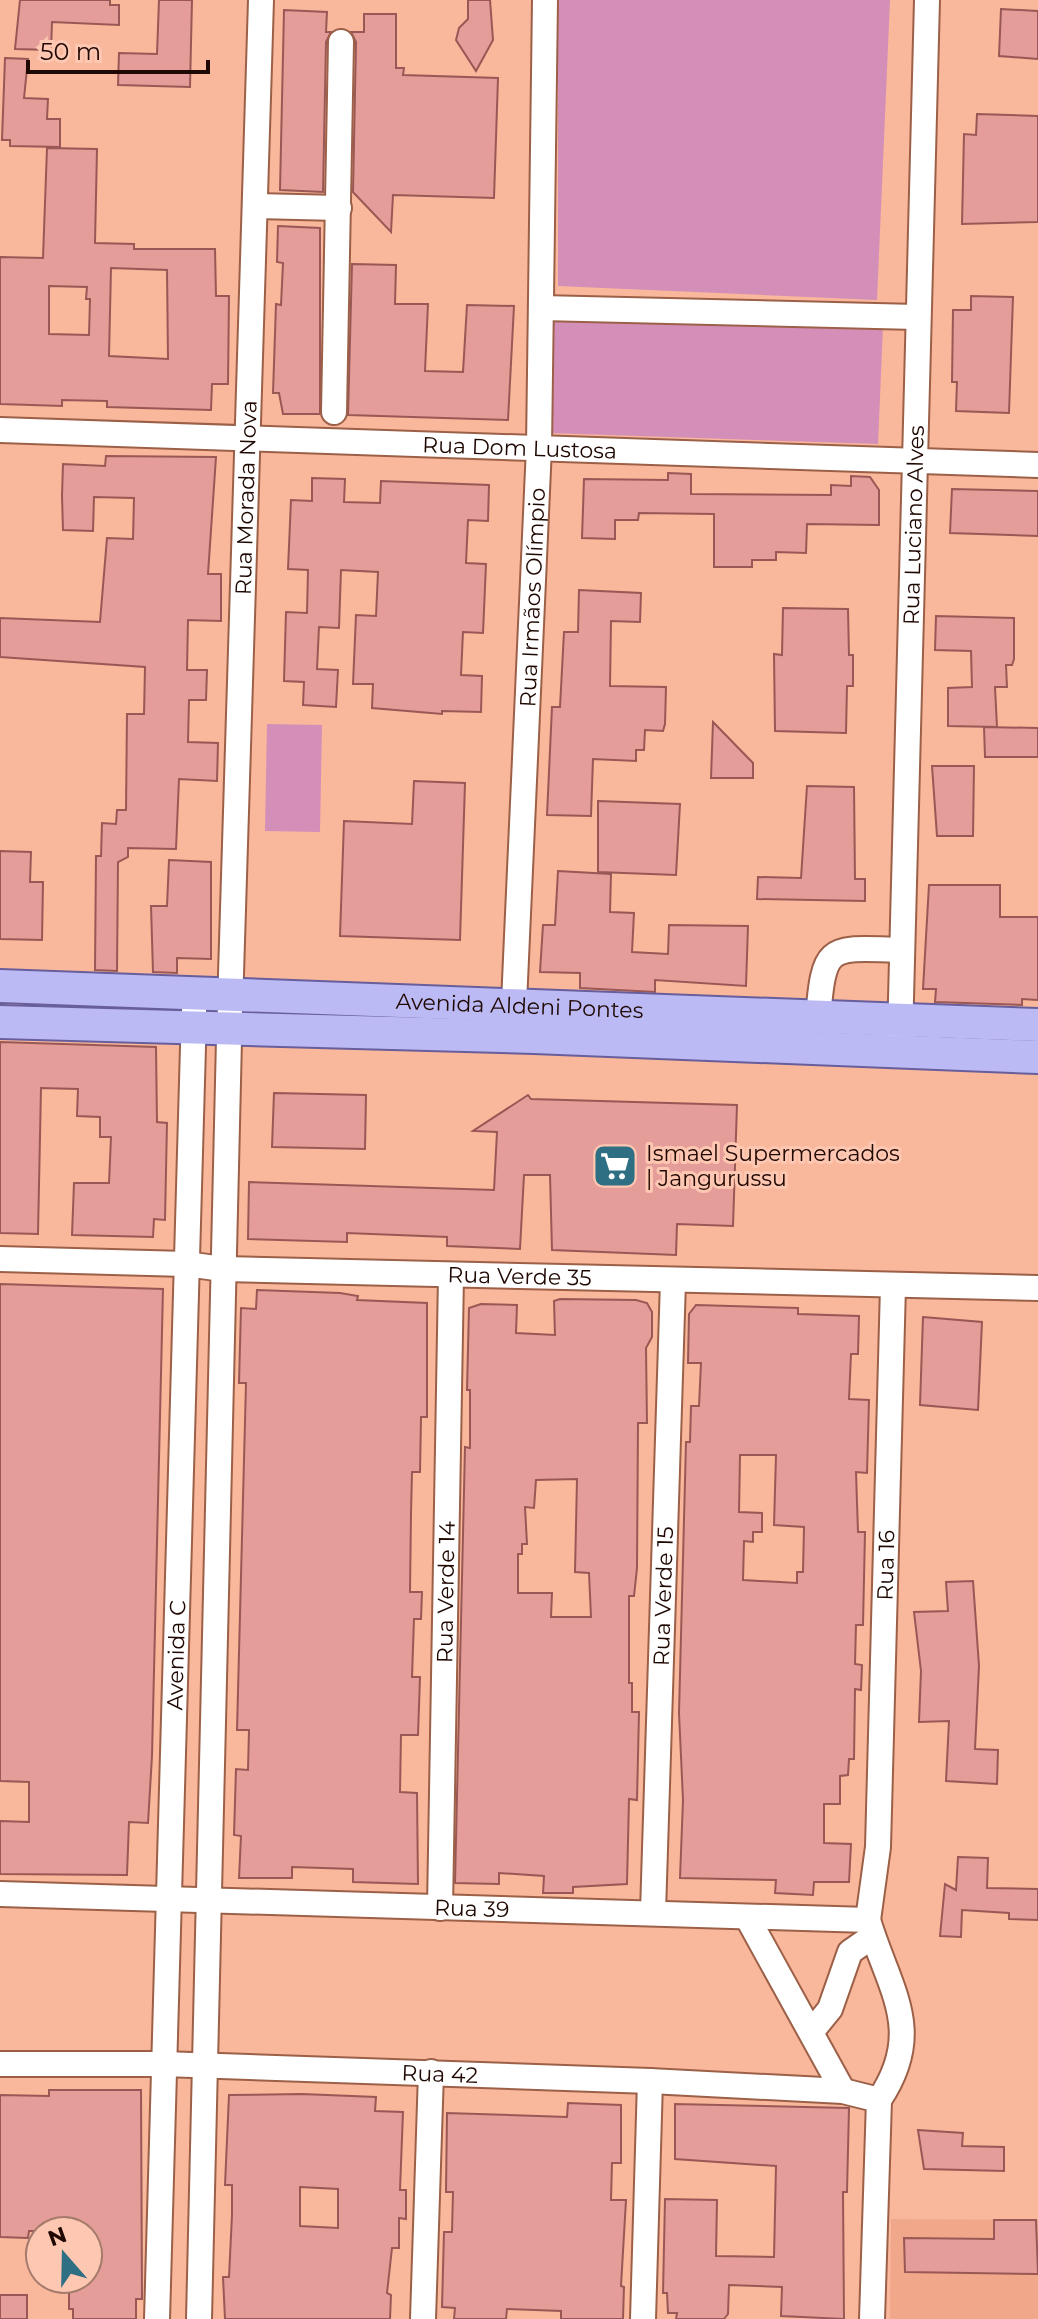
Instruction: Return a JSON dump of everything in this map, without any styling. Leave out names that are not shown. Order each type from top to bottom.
[{"type":"main road","name":"Avenida Aldeni Pontes","points":[[0,986],[514,1003],[818,1018],[900,1037],[1038,1057]]},
{"type":"main road","name":"Avenida Aldeni Pontes","points":[[0,1022],[900,1037],[1038,1025]]},
{"type":"street","name":"Rua Morada Nova","points":[[230,994],[261,0]]},
{"type":"street","name":"Rua Irmãos Olímpio","points":[[514,1003],[539,447],[545,0]]},
{"type":"street","name":"Rua Luciano Alves","points":[[900,1037],[927,0]]},
{"type":"street","points":[[334,412],[341,42]]},
{"type":"street","points":[[256,206],[339,208]]},
{"type":"street","points":[[541,308],[917,317]]},
{"type":"street","name":"Rua Dom Lustosa","points":[[0,430],[1038,465]]},
{"type":"street","points":[[818,1018],[824,966],[831,957],[856,949],[902,950]]},
{"type":"street","name":"Avenida C","points":[[157,2319],[194,993]]},
{"type":"street","name":"Avenida C","points":[[199,2319],[230,994]]},
{"type":"street","name":"Rua Verde 35","points":[[0,1259],[186,1264],[223,1269],[1038,1288]]},
{"type":"street","name":"Rua Verde 14","points":[[440,1908],[451,1275]]},
{"type":"street","name":"Rua Verde 15","points":[[653,1912],[673,1281]]},
{"type":"street","name":"Rua 16","points":[[870,1928],[878,1847],[893,1286]]},
{"type":"street","name":"Rua 39","points":[[0,1894],[211,1903],[653,1912],[870,1928]]},
{"type":"street","points":[[747,1917],[843,2091]]},
{"type":"street","points":[[812,2031],[830,2009],[850,1952],[870,1928],[897,2001],[902,2030],[902,2055],[896,2074],[879,2100],[872,2319]]},
{"type":"street","name":"Rua 42","points":[[0,2064],[163,2064],[431,2072],[843,2091],[879,2100]]},
{"type":"street","points":[[423,2319],[431,2072]]},
{"type":"street","points":[[643,2319],[650,2081]]},
{"type":"shaded area","points":[[558,0],[890,0],[877,300],[558,286]]},
{"type":"shaded area","points":[[551,316],[883,326],[878,444],[548,433]]},
{"type":"shaded area","points":[[267,724],[322,725],[320,832],[265,831]]},
{"type":"shaded area","points":[[891,2219],[1038,2220],[1038,2319],[890,2319]]},
{"type":"building","points":[[20,0],[110,0],[110,5],[119,5],[119,25],[52,22],[51,50],[15,49]]},
{"type":"building","points":[[159,0],[192,0],[190,87],[118,85],[119,53],[157,54]]},
{"type":"building","points":[[468,0],[490,0],[493,40],[476,71],[456,40],[459,28],[468,19]]},
{"type":"building","points":[[1001,9],[1038,11],[1038,59],[999,56]]},
{"type":"building","points":[[284,10],[327,12],[326,32],[331,32],[326,42],[323,192],[280,190]]},
{"type":"building","points":[[364,14],[396,14],[396,68],[404,68],[403,75],[498,78],[494,198],[393,195],[391,232],[353,192],[356,42],[351,32],[364,32]]},
{"type":"building","points":[[5,58],[28,59],[24,98],[48,99],[47,119],[60,119],[60,147],[10,146],[10,140],[2,140]]},
{"type":"building","points":[[977,114],[1038,116],[1038,222],[962,224],[964,134],[976,135]]},
{"type":"building","points":[[47,148],[97,149],[95,243],[134,244],[134,249],[215,249],[216,296],[229,296],[228,384],[212,384],[211,410],[107,407],[107,401],[62,400],[62,406],[0,404],[0,257],[43,258]],"holes":[[[111,268],[167,270],[168,359],[109,356]],[[49,286],[87,287],[86,299],[90,299],[89,335],[49,334]]]},
{"type":"building","points":[[278,226],[320,228],[320,414],[283,414],[279,393],[273,393],[276,304],[281,305],[283,263],[277,262]]},
{"type":"building","points":[[352,264],[396,265],[395,304],[428,304],[425,371],[463,372],[467,305],[514,306],[508,420],[348,415]]},
{"type":"building","points":[[971,296],[1013,297],[1009,413],[956,411],[957,382],[952,382],[953,310],[971,310]]},
{"type":"building","points":[[106,456],[216,457],[208,574],[221,574],[221,621],[188,620],[187,670],[207,670],[206,700],[189,700],[188,742],[218,743],[217,781],[179,779],[176,849],[128,848],[128,857],[118,862],[117,971],[95,970],[96,856],[101,856],[102,823],[116,824],[117,810],[126,810],[127,714],[144,714],[145,667],[0,657],[0,618],[100,622],[107,538],[133,539],[134,498],[94,497],[93,531],[63,530],[63,464],[105,466]]},
{"type":"building","points":[[668,473],[691,474],[691,494],[831,495],[831,485],[851,486],[851,476],[870,477],[879,490],[879,525],[807,524],[806,553],[776,552],[776,560],[752,560],[752,567],[714,567],[714,514],[639,513],[638,520],[615,520],[615,539],[582,538],[584,479],[668,480]]},
{"type":"building","points":[[312,478],[345,479],[344,502],[380,503],[381,481],[489,485],[488,521],[468,520],[466,563],[486,564],[483,633],[463,632],[461,675],[482,676],[481,712],[442,711],[442,714],[372,708],[373,684],[353,684],[356,615],[376,616],[378,572],[341,570],[339,628],[319,627],[317,669],[338,670],[336,707],[303,705],[304,682],[284,681],[286,612],[307,613],[308,570],[288,569],[291,500],[312,501]]},
{"type":"building","points":[[952,489],[1038,491],[1038,536],[950,533]]},
{"type":"building","points":[[579,590],[641,593],[640,622],[611,621],[610,686],[666,687],[665,724],[663,731],[645,730],[644,750],[636,750],[636,761],[593,759],[591,816],[547,815],[552,707],[560,707],[564,632],[578,632]]},
{"type":"building","points":[[783,608],[848,609],[853,686],[847,686],[846,733],[775,731],[774,654],[782,655]]},
{"type":"building","points":[[936,616],[1014,618],[1014,659],[1012,665],[1006,665],[1007,687],[995,687],[997,727],[948,726],[948,688],[972,687],[971,651],[935,650]]},
{"type":"building","points":[[713,722],[753,763],[753,778],[711,778]]},
{"type":"building","points":[[984,727],[1038,728],[1038,757],[985,757]]},
{"type":"building","points":[[932,766],[974,766],[973,836],[937,836]]},
{"type":"building","points":[[414,781],[465,783],[460,940],[340,936],[344,821],[412,824]]},
{"type":"building","points":[[807,786],[854,787],[855,879],[865,879],[865,901],[757,899],[758,877],[801,878]]},
{"type":"building","points":[[598,801],[680,804],[676,875],[598,872]]},
{"type":"building","points":[[0,851],[31,852],[30,882],[43,882],[42,940],[0,939]]},
{"type":"building","points":[[169,860],[211,862],[211,959],[177,958],[177,973],[153,972],[151,906],[167,906]]},
{"type":"building","points":[[558,871],[611,874],[610,912],[634,913],[632,952],[668,954],[669,925],[748,926],[746,986],[655,980],[655,992],[580,988],[580,973],[540,972],[543,925],[555,925]]},
{"type":"building","points":[[929,885],[1000,885],[1000,917],[1038,917],[1038,1000],[1022,999],[1022,1005],[935,1002],[936,989],[923,989]]},
{"type":"building","points":[[0,1042],[156,1047],[157,1122],[167,1123],[165,1220],[154,1219],[153,1237],[72,1235],[74,1183],[109,1183],[111,1137],[100,1137],[100,1117],[77,1116],[78,1089],[41,1088],[38,1234],[0,1233]]},
{"type":"building","points":[[274,1093],[366,1095],[365,1149],[272,1147]]},
{"type":"building","name":"Ismael Supermercados | Jangurussu","points":[[528,1095],[531,1099],[737,1105],[733,1226],[677,1224],[676,1255],[552,1250],[550,1175],[524,1175],[520,1249],[447,1246],[447,1237],[347,1233],[347,1242],[248,1239],[249,1182],[494,1190],[497,1132],[473,1131]]},
{"type":"building","points":[[0,1284],[163,1289],[148,1823],[129,1822],[127,1875],[0,1874],[0,1821],[29,1822],[29,1782],[0,1781]]},
{"type":"building","points":[[257,1290],[340,1293],[358,1296],[357,1300],[427,1303],[427,1417],[421,1417],[420,1472],[412,1472],[411,1513],[410,1592],[422,1592],[421,1619],[414,1619],[412,1677],[420,1677],[418,1735],[401,1735],[400,1792],[417,1793],[418,1884],[353,1882],[353,1869],[292,1867],[292,1878],[239,1878],[241,1836],[234,1835],[236,1769],[248,1770],[249,1730],[237,1730],[246,1383],[239,1383],[241,1308],[256,1309]]},
{"type":"building","points":[[636,1300],[647,1303],[652,1312],[652,1337],[646,1348],[647,1423],[638,1423],[637,1568],[634,1596],[629,1596],[629,1683],[632,1683],[632,1712],[639,1712],[637,1800],[629,1799],[627,1884],[573,1887],[573,1893],[543,1893],[544,1876],[499,1873],[499,1884],[455,1883],[465,1447],[470,1448],[470,1390],[467,1390],[469,1308],[481,1304],[517,1305],[516,1333],[555,1335],[554,1301]],"holes":[[[577,1479],[575,1572],[589,1573],[591,1617],[551,1617],[552,1593],[518,1593],[518,1554],[522,1554],[522,1544],[527,1544],[525,1507],[534,1508],[536,1480]]]},
{"type":"building","points":[[696,1305],[798,1308],[798,1314],[859,1316],[858,1354],[851,1354],[849,1399],[869,1400],[867,1473],[856,1472],[858,1532],[865,1532],[863,1625],[856,1625],[855,1664],[862,1665],[861,1690],[855,1689],[854,1759],[849,1759],[848,1775],[840,1776],[840,1804],[824,1804],[824,1843],[851,1844],[849,1882],[814,1882],[813,1895],[775,1893],[776,1880],[680,1878],[683,1800],[679,1713],[686,1442],[690,1442],[691,1406],[699,1406],[701,1363],[688,1363],[689,1314]],"holes":[[[740,1455],[776,1455],[774,1525],[804,1527],[803,1572],[797,1572],[797,1583],[743,1580],[744,1541],[753,1542],[753,1532],[762,1532],[762,1513],[739,1512]]]},
{"type":"building","points":[[923,1317],[982,1322],[978,1410],[920,1405]]},
{"type":"building","points":[[973,1581],[979,1666],[975,1749],[998,1750],[997,1784],[946,1781],[949,1721],[919,1722],[921,1671],[914,1612],[948,1611],[946,1582]]},
{"type":"building","points":[[958,1857],[988,1858],[987,1888],[1038,1889],[1038,1920],[1009,1919],[1009,1913],[962,1910],[961,1937],[940,1936],[945,1884],[956,1890]]},
{"type":"building","points":[[49,2090],[141,2090],[142,2299],[136,2299],[136,2319],[73,2319],[73,2309],[69,2309],[69,2295],[104,2295],[104,2215],[24,2215],[24,2238],[0,2237],[0,2095],[49,2096]]},
{"type":"building","points":[[229,2095],[376,2097],[375,2111],[403,2112],[400,2190],[406,2190],[406,2219],[399,2218],[399,2248],[392,2248],[387,2293],[391,2295],[390,2319],[225,2319],[223,2277],[229,2277],[232,2215],[232,2185],[225,2185]],"holes":[[[300,2187],[338,2189],[338,2228],[300,2226]]]},
{"type":"building","points":[[568,2103],[621,2105],[621,2163],[612,2163],[611,2200],[626,2200],[621,2286],[624,2287],[623,2319],[561,2319],[561,2311],[507,2309],[506,2319],[454,2319],[455,2308],[442,2307],[444,2232],[452,2232],[453,2192],[446,2192],[447,2113],[567,2117]]},
{"type":"building","points":[[675,2104],[849,2108],[847,2192],[843,2192],[844,2319],[781,2316],[782,2287],[729,2285],[728,2314],[724,2319],[676,2319],[677,2313],[668,2313],[667,2293],[663,2293],[665,2199],[717,2200],[716,2256],[774,2257],[776,2166],[675,2159]]},
{"type":"building","points":[[918,2130],[963,2133],[962,2146],[1004,2147],[1004,2171],[924,2169]]},
{"type":"building","points":[[994,2220],[1036,2220],[1038,2274],[905,2272],[904,2238],[994,2239]]},
{"type":"building","points":[[0,2295],[27,2295],[27,2319],[0,2319]]},
{"type":"place","name":"Ismael Supermercados | Jangurussu","points":[[615,1166]]}]
